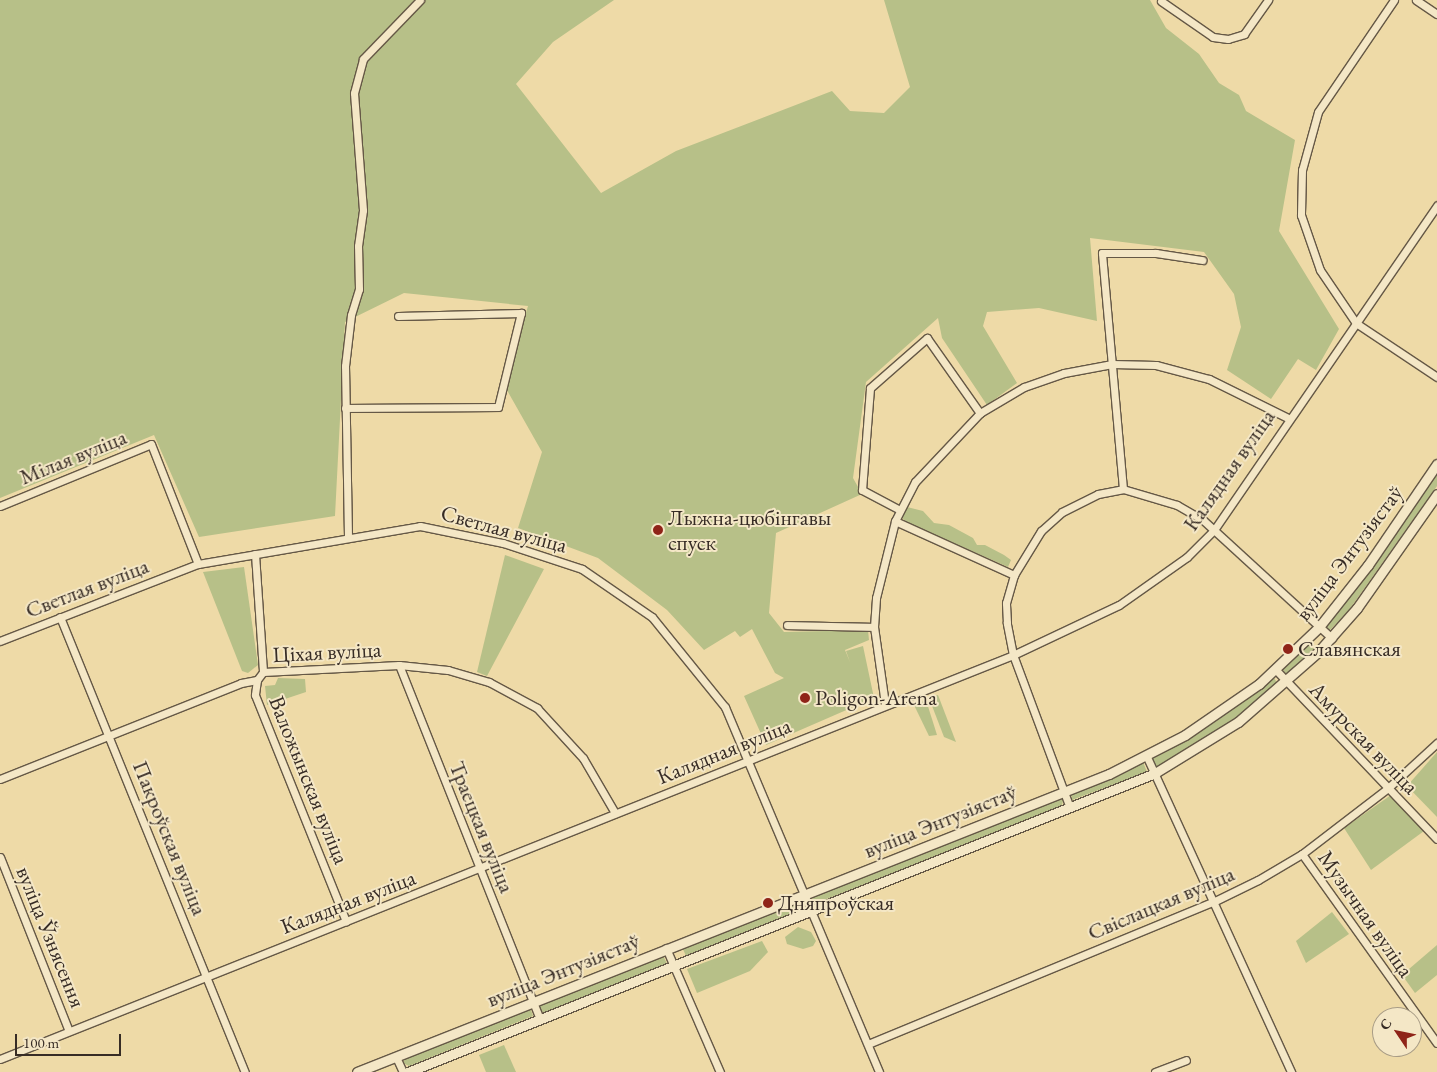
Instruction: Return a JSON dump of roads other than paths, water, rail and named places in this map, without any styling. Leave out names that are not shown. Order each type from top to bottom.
[{"type":"street","points":[[348,536],[345,408],[351,315],[359,289],[358,246],[363,210],[353,110],[357,75],[374,45],[420,0]]},
{"type":"street","points":[[1161,1],[1213,37],[1228,39],[1244,34],[1268,0]]},
{"type":"street","points":[[1394,0],[1318,112],[1302,170],[1301,215],[1308,242],[1320,270],[1356,323],[1437,377]]},
{"type":"street","points":[[1416,0],[1437,14]]},
{"type":"street","name":"Калядная вуліца","points":[[0,1060],[479,869],[885,704],[1014,655],[1093,620],[1146,589],[1214,530],[1288,418],[1437,205]]},
{"type":"street","points":[[1123,490],[1102,253],[1156,253],[1202,260]]},
{"type":"street","points":[[345,408],[498,407],[521,313],[398,316]]},
{"type":"street","points":[[900,510],[862,490],[870,388],[922,340],[931,339],[980,413]]},
{"type":"street","points":[[885,704],[874,627],[876,598],[895,521],[915,482],[980,413],[1024,387],[1072,371],[1112,364],[1156,365],[1209,379],[1288,418]]},
{"type":"street","name":"Мілая вуліца","points":[[0,506],[151,444],[198,564]]},
{"type":"street","name":"вуліца Энтузіястаў","points":[[357,1072],[1064,790],[1146,754],[1210,719],[1276,670],[1319,627],[1368,565],[1437,464]]},
{"type":"street","points":[[1070,808],[1014,655],[1006,603],[1014,575],[1037,536],[1062,512],[1098,494],[1123,490],[1177,505],[1214,530],[1332,638]]},
{"type":"street","name":"вуліца Энтузіястаў","points":[[408,1072],[1155,773],[1238,722],[1287,682],[1332,638],[1437,494]]},
{"type":"street","points":[[895,521],[1014,575]]},
{"type":"street","name":"Светлая вуліца","points":[[0,641],[198,564],[348,536],[420,526],[503,543],[582,569],[652,617],[674,640],[725,706],[879,1072]]},
{"type":"street","points":[[256,554],[263,672]]},
{"type":"street","name":"Пакроўская вуліца","points":[[60,617],[245,1072]]},
{"type":"street","points":[[787,625],[874,627]]},
{"type":"street","name":"Ціхая вуліца","points":[[0,779],[240,683],[257,680],[263,672],[399,665],[448,670],[473,677],[537,708],[583,758],[615,813]]},
{"type":"street","name":"Траецкая вуліца","points":[[399,665],[540,1020]]},
{"type":"street","name":"Амурская вуліца","points":[[1276,670],[1437,839]]},
{"type":"street","name":"Валожынская вуліца","points":[[257,680],[255,695],[346,921]]},
{"type":"street","name":"Свіслацкая вуліца","points":[[868,1044],[1213,902],[1302,854],[1388,788],[1437,744]]},
{"type":"street","points":[[1146,754],[1290,1072]]},
{"type":"street","name":"Музычная вуліца","points":[[1302,854],[1437,1043]]},
{"type":"street","name":"вуліца Ўзнясення","points":[[0,857],[69,1031]]},
{"type":"street","points":[[666,948],[720,1072]]},
{"type":"street","points":[[396,1056],[403,1072]]},
{"type":"street","points":[[1155,1072],[1186,1060]]},
{"type":"place","name":"Лыжна-цюбінгавы спуск","points":[[658,530]]},
{"type":"place","name":"Славянская","points":[[1288,649]]},
{"type":"place","name":"Poligon-Arena","points":[[805,698]]},
{"type":"place","name":"Дняпроўская","points":[[768,903]]}]
